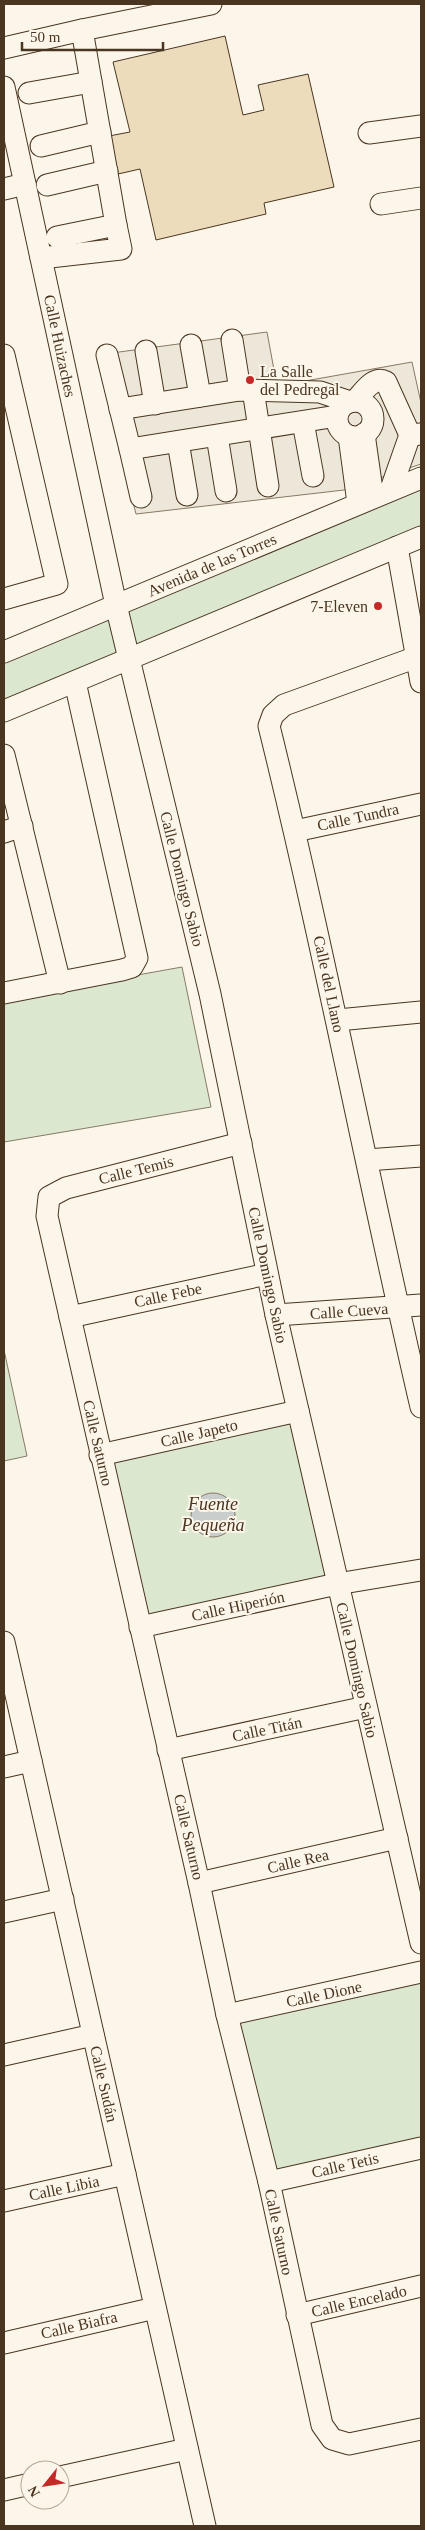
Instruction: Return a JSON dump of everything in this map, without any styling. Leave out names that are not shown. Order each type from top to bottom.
[{"type":"street","points":[[4,48],[210,4]]},
{"type":"street","points":[[41,258],[121,249],[82,30]]},
{"type":"street","points":[[29,92],[91,82]]},
{"type":"street","name":"Calle Huizaches","points":[[4,87],[116,606]]},
{"type":"street","points":[[369,133],[421,126]]},
{"type":"street","points":[[41,146],[100,132]]},
{"type":"street","points":[[47,185],[107,171]]},
{"type":"street","points":[[4,189],[25,184]]},
{"type":"street","points":[[381,204],[421,198]]},
{"type":"street","points":[[57,237],[116,225]]},
{"type":"street","points":[[232,340],[246,390],[260,428],[268,486]]},
{"type":"street","points":[[191,345],[200,396]]},
{"type":"street","points":[[146,351],[155,404]]},
{"type":"street","points":[[4,355],[56,584],[4,599]]},
{"type":"street","points":[[108,356],[140,497]]},
{"type":"street","points":[[380,379],[386,382],[416,435],[374,496],[357,435],[338,426],[347,407],[375,380],[380,379]]},
{"type":"street","points":[[120,410],[246,390],[320,392],[347,407]]},
{"type":"street","points":[[130,449],[303,422],[347,407],[364,404],[371,412],[371,427],[357,435]]},
{"type":"street","points":[[303,422],[312,476]]},
{"type":"street","points":[[217,436],[226,491]]},
{"type":"street","points":[[178,442],[187,494]]},
{"type":"street","name":"Avenida de las Torres","points":[[4,652],[421,478]]},
{"type":"street","points":[[4,711],[421,537]]},
{"type":"street","points":[[397,547],[421,682]]},
{"type":"street","name":"Calle Domingo Sabio","points":[[116,606],[210,994],[276,1315],[421,1944]]},
{"type":"street","name":"Calle del Llano","points":[[417,657],[284,705],[272,715],[269,726],[338,1020],[398,1307],[421,1407]]},
{"type":"street","points":[[4,993],[122,970],[132,967],[137,958],[75,682]]},
{"type":"street","points":[[4,755],[13,829],[60,983]]},
{"type":"street","name":"Calle Tundra","points":[[295,831],[421,804]]},
{"type":"street","points":[[338,1020],[421,1012]]},
{"type":"street","name":"Calle Temis","points":[[47,1216],[49,1197],[66,1188],[241,1143]]},
{"type":"street","points":[[367,1160],[421,1156]]},
{"type":"street","name":"Calle Saturno","points":[[47,1216],[100,1455],[200,1883],[227,2015],[269,2182],[322,2425],[332,2439],[349,2444],[421,2428]]},
{"type":"street","name":"Calle Febe","points":[[70,1317],[267,1274]]},
{"type":"street","name":"Calle Cueva","points":[[276,1315],[421,1305]]},
{"type":"street","name":"Calle Japeto","points":[[100,1455],[298,1411]]},
{"type":"street","name":"Calle Hiperión","points":[[140,1627],[337,1584],[421,1570]]},
{"type":"street","name":"Calle Sudán","points":[[4,1642],[205,2526]]},
{"type":"street","name":"Calle Titán","points":[[168,1750],[366,1707]]},
{"type":"street","points":[[4,1767],[31,1761]]},
{"type":"street","name":"Calle Rea","points":[[200,1883],[397,1838]]},
{"type":"street","points":[[4,1912],[63,1899]]},
{"type":"street","name":"Calle Dione","points":[[227,2015],[421,1972]]},
{"type":"street","points":[[4,2055],[93,2035]]},
{"type":"street","name":"Calle Tetis","points":[[269,2182],[421,2148]]},
{"type":"street","name":"Calle Libia","points":[[4,2201],[125,2174]]},
{"type":"street","name":"Calle Encelado","points":[[297,2315],[421,2286]]},
{"type":"street","name":"Calle Biafra","points":[[4,2343],[155,2308]]},
{"type":"street","points":[[70,2476],[187,2449]]},
{"type":"street","points":[[4,2490],[20,2486]]},
{"type":"green space","points":[[421,484],[421,533],[136,646],[127,606]]},
{"type":"green space","points":[[111,609],[123,659],[4,709],[4,648]]},
{"type":"green space","points":[[182,967],[211,1107],[4,1142],[4,999]]},
{"type":"green space","points":[[4,1350],[27,1456],[4,1461]]},
{"type":"green space","points":[[295,1416],[334,1583],[141,1625],[102,1456]]},
{"type":"green space","points":[[421,1980],[421,2143],[264,2176],[230,2018]]},
{"type":"shaded area","points":[[267,332],[277,386],[412,362],[421,403],[421,464],[344,490],[136,514],[97,355]]},
{"type":"water","name":"Fuente Pequeña","points":[[209,1493],[217,1493],[229,1499],[235,1515],[229,1531],[217,1537],[209,1537],[197,1531],[191,1519],[191,1511],[197,1499]]},
{"type":"building","points":[[225,36],[243,115],[264,110],[258,85],[308,74],[334,187],[264,203],[266,214],[156,240],[140,169],[118,174],[109,136],[130,132],[113,62]]},
{"type":"place","name":"La Salle del Pedregal","points":[[250,380]]},
{"type":"place","name":"7-Eleven","points":[[378,606]]}]
